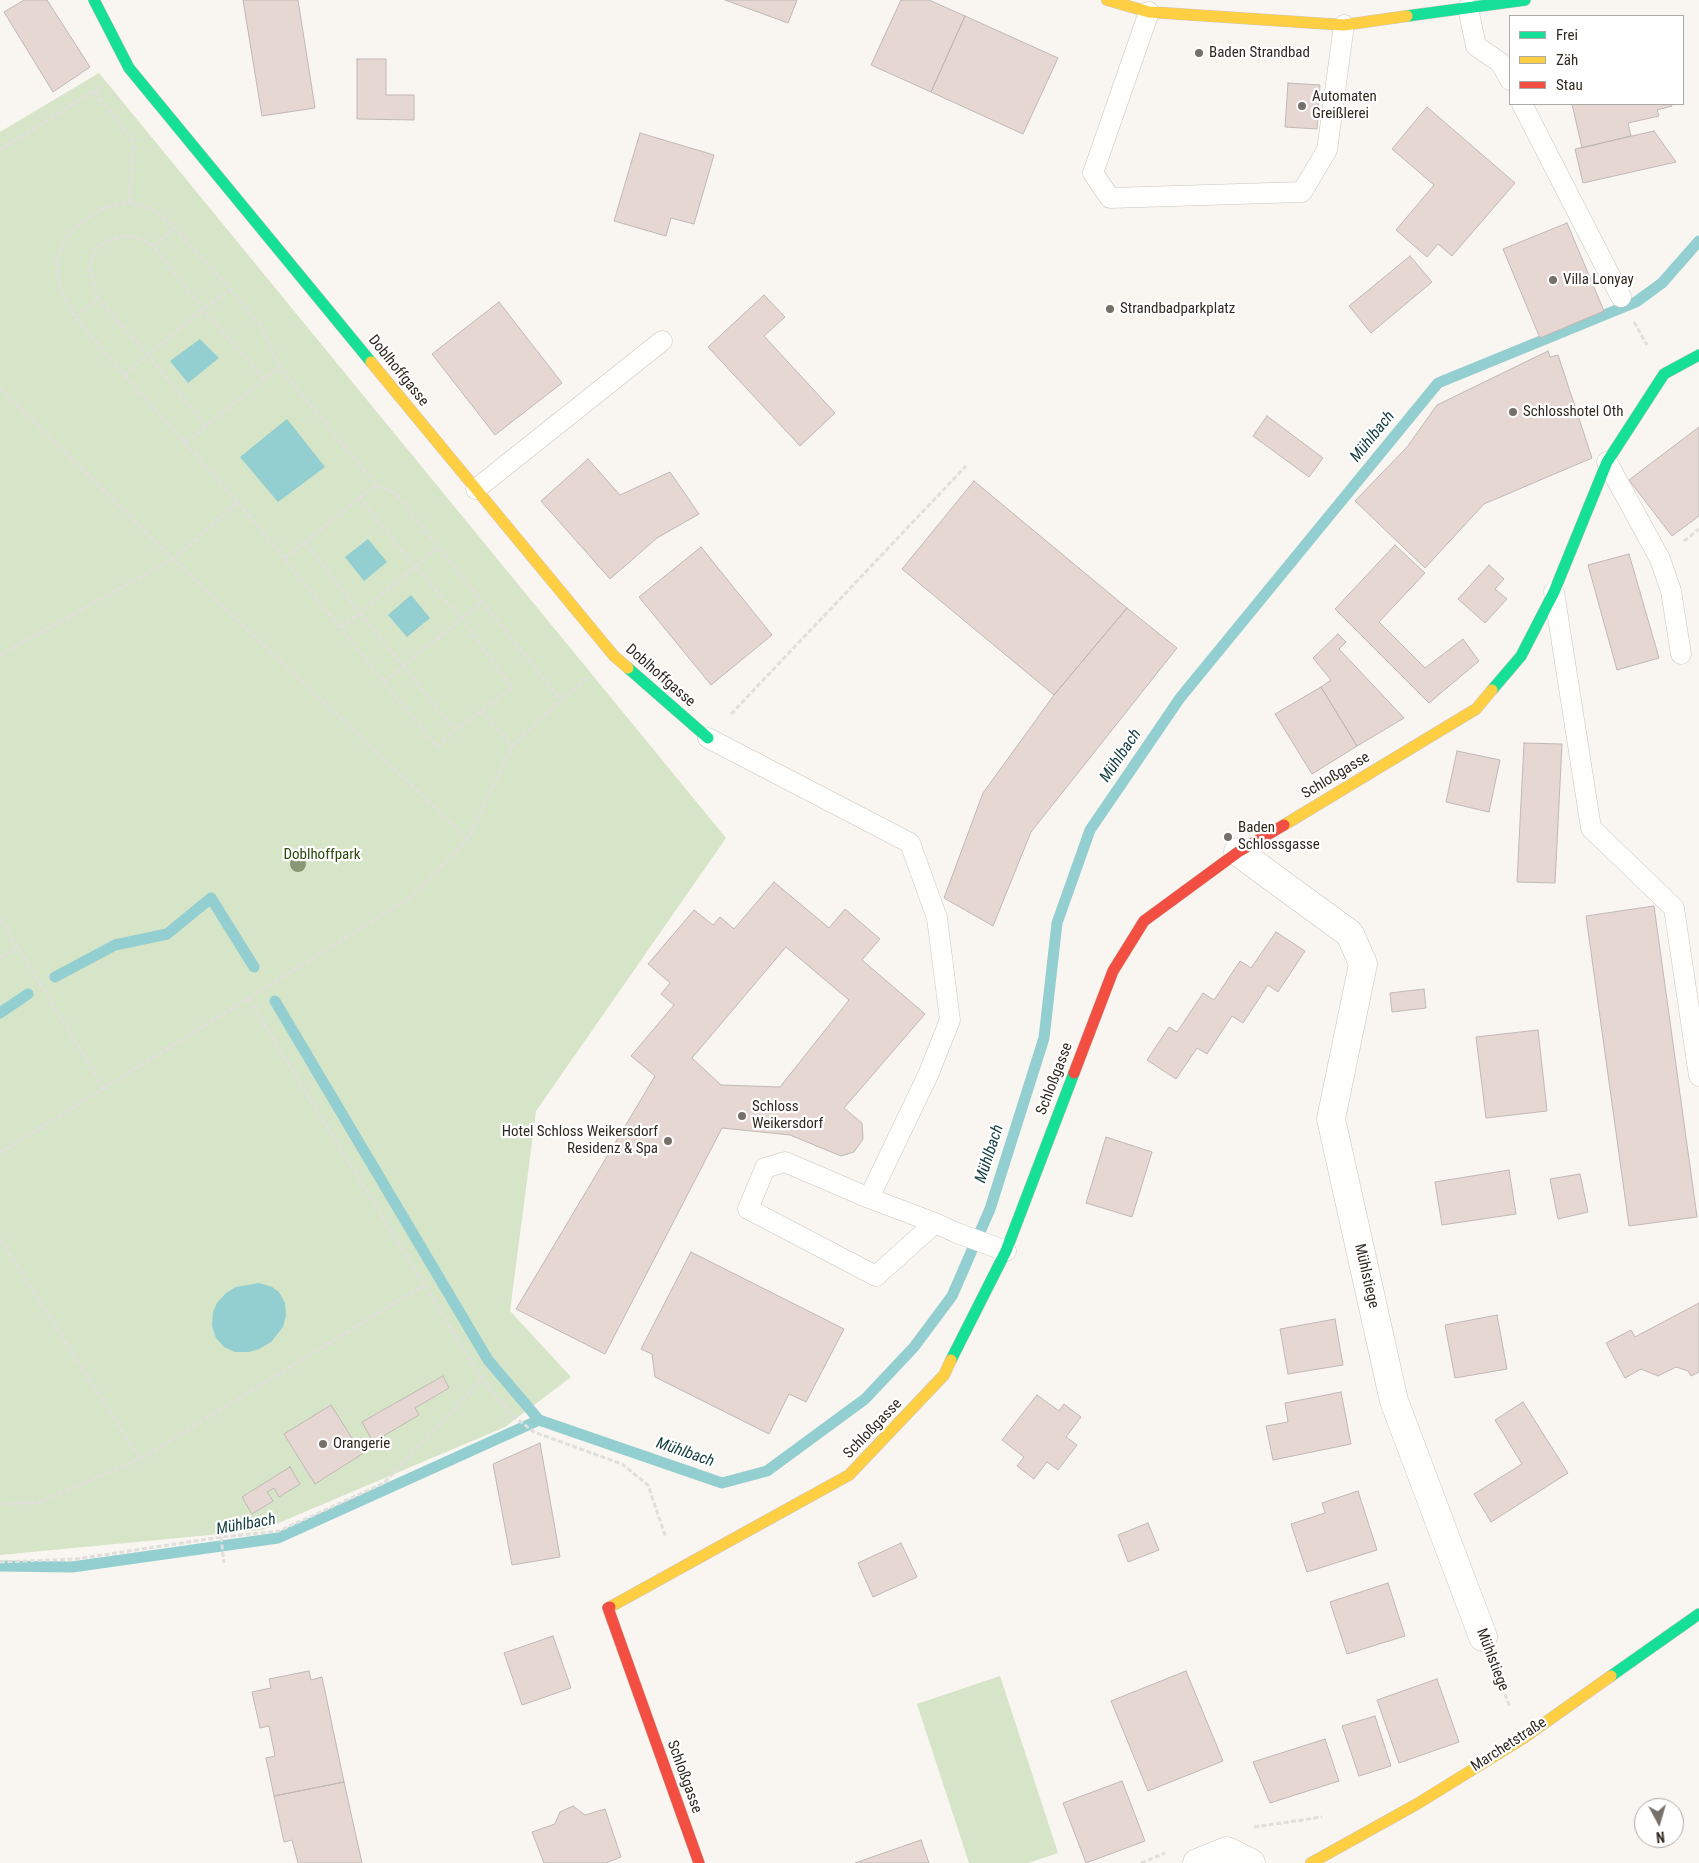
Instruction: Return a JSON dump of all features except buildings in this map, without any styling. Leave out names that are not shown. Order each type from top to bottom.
[{"type":"street","name":"Doblhoffgasse","points":[[94,0],[129,68],[614,656],[708,738]]},
{"type":"street","points":[[1107,0],[1149,12],[1344,25],[1525,0]]},
{"type":"street","name":"Schloßgasse","points":[[698,1863],[608,1608],[849,1475],[944,1376],[1113,971],[1144,921],[1238,852],[1476,709],[1521,656],[1554,592],[1607,462],[1664,374],[1699,355]]},
{"type":"street","name":"Mühlstiege","points":[[1238,852],[1350,934],[1363,964],[1331,1118],[1394,1402],[1483,1637]]},
{"type":"street","name":"Marchetstraße","points":[[1311,1863],[1417,1804],[1522,1738],[1699,1614]]},
{"type":"street","points":[[1197,1863],[1227,1851],[1251,1863]]},
{"type":"lane","points":[[1468,8],[1476,46],[1501,63],[1509,78]]},
{"type":"lane","points":[[1149,12],[1092,173],[1110,198],[1302,192],[1327,150],[1344,25]]},
{"type":"lane","points":[[1523,105],[1621,297]]},
{"type":"lane","points":[[476,490],[662,341]]},
{"type":"lane","points":[[1607,462],[1660,559],[1671,591],[1681,654]]},
{"type":"lane","points":[[1554,592],[1591,828],[1674,908],[1699,1076]]},
{"type":"lane","points":[[708,738],[910,843],[937,918],[950,1020],[928,1075],[869,1198]]},
{"type":"lane","points":[[935,1223],[876,1276],[748,1210],[765,1168],[785,1162],[869,1198],[935,1223],[957,1233],[998,1248]]},
{"type":"path","points":[[0,150],[129,68]]},
{"type":"path","points":[[94,91],[134,142],[129,202]]},
{"type":"path","points":[[359,498],[415,567],[462,619],[512,688],[455,730],[437,747],[238,502],[124,375],[75,317],[59,286],[57,258],[67,236],[80,223],[103,208],[129,202],[154,210],[175,228],[262,328],[279,367],[376,485],[395,493],[561,700]]},
{"type":"path","points":[[154,246],[175,228]]},
{"type":"path","points":[[206,426],[148,354],[98,299],[89,266],[95,249],[109,240],[125,236],[139,238],[154,246],[204,309],[264,379]]},
{"type":"path","points":[[124,375],[230,289]]},
{"type":"path","points":[[75,317],[98,299]]},
{"type":"path","points":[[185,443],[279,367]]},
{"type":"path","points":[[0,388],[173,559],[468,839]]},
{"type":"path","points":[[708,738],[966,466]]},
{"type":"path","points":[[284,559],[376,485]]},
{"type":"path","points":[[0,654],[173,559],[238,502]]},
{"type":"path","points":[[304,542],[455,730]]},
{"type":"path","points":[[340,628],[439,546]]},
{"type":"path","points":[[384,682],[482,602]]},
{"type":"path","points":[[0,1153],[414,895],[468,839],[512,746],[561,700],[614,656]]},
{"type":"path","points":[[481,711],[512,746]]},
{"type":"path","points":[[0,918],[104,1089]]},
{"type":"path","points":[[0,958],[18,947]]},
{"type":"path","points":[[248,998],[482,1379],[512,1415],[534,1432],[622,1464],[648,1485],[676,1569]]},
{"type":"path","points":[[0,1239],[140,1459]]},
{"type":"path","points":[[0,1504],[40,1502],[140,1459],[424,1285]]},
{"type":"path","points":[[0,1562],[76,1558],[280,1531],[384,1483],[482,1379]]},
{"type":"path","points":[[221,1539],[224,1563]]},
{"type":"path","name":"Mühlstiege","points":[[1483,1637],[1522,1738]]},
{"type":"path","points":[[1248,1827],[1328,1817]]},
{"type":"path","points":[[1141,1863],[1167,1852]]},
{"type":"green space","name":"Doblhoffpark","points":[[99,73],[726,838],[536,1111],[510,1311],[571,1377],[505,1427],[262,1530],[0,1555],[0,132]]},
{"type":"green space","points":[[1000,1676],[1058,1853],[1028,1863],[969,1863],[917,1704]]},
{"type":"water","points":[[200,339],[219,358],[188,383],[170,361]]},
{"type":"water","points":[[287,419],[325,467],[278,502],[240,457]]},
{"type":"water","points":[[368,539],[387,562],[364,581],[345,557]]},
{"type":"water","points":[[411,595],[430,618],[407,637],[388,615]]},
{"type":"water","points":[[259,1283],[272,1287],[279,1292],[285,1303],[286,1316],[283,1327],[271,1342],[259,1349],[249,1352],[235,1352],[224,1347],[216,1338],[212,1326],[213,1312],[217,1303],[226,1293],[236,1287]]},
{"type":"waterway","name":"Mühlbach","points":[[0,1566],[72,1567],[278,1538],[539,1420],[722,1483],[767,1471],[865,1399],[914,1347],[952,1296],[990,1209],[1044,1038],[1057,923],[1090,830],[1180,698],[1438,383],[1636,302],[1662,283],[1699,241]]},
{"type":"waterway","points":[[55,977],[115,945],[167,934],[211,898],[254,967]]},
{"type":"waterway","points":[[0,1013],[28,994]]},
{"type":"waterway","points":[[275,1001],[488,1360],[539,1420]]},
{"type":"traffic: fast","points":[[94,0],[129,68],[371,362]]},
{"type":"traffic: fast","points":[[1407,16],[1525,0]]},
{"type":"traffic: fast","points":[[1492,690],[1521,656],[1554,592],[1607,462],[1664,374],[1699,355]]},
{"type":"traffic: fast","points":[[628,668],[708,738]]},
{"type":"traffic: fast","points":[[951,1360],[1006,1251],[1074,1073]]},
{"type":"traffic: fast","points":[[1611,1676],[1699,1614]]},
{"type":"traffic: slow","points":[[1107,0],[1149,12],[1344,25],[1407,16]]},
{"type":"traffic: slow","points":[[371,362],[614,656],[628,668]]},
{"type":"traffic: slow","points":[[1284,825],[1476,709],[1492,690]]},
{"type":"traffic: slow","points":[[610,1607],[849,1475],[944,1375],[951,1360]]},
{"type":"traffic: slow","points":[[1311,1863],[1417,1804],[1522,1739],[1611,1676]]},
{"type":"traffic: jam","points":[[1074,1073],[1113,971],[1144,921],[1238,852],[1284,825]]},
{"type":"traffic: jam","points":[[610,1607],[608,1608],[699,1863]]},
{"type":"place","name":"Baden Strandbad","points":[[1199,53]]},
{"type":"place","name":"Automaten Greißlerei","points":[[1302,106]]},
{"type":"place","name":"Villa Lonyay","points":[[1553,280]]},
{"type":"place","name":"Strandbadparkplatz","points":[[1110,309]]},
{"type":"place","name":"Schlosshotel Oth","points":[[1513,412]]},
{"type":"place","name":"Baden Schlossgasse","points":[[1228,837]]},
{"type":"place","name":"Schloss Weikersdorf","points":[[742,1116]]},
{"type":"place","name":"Hotel Schloss Weikersdorf Residenz & Spa","points":[[668,1141]]},
{"type":"place","name":"Orangerie","points":[[323,1444]]}]
